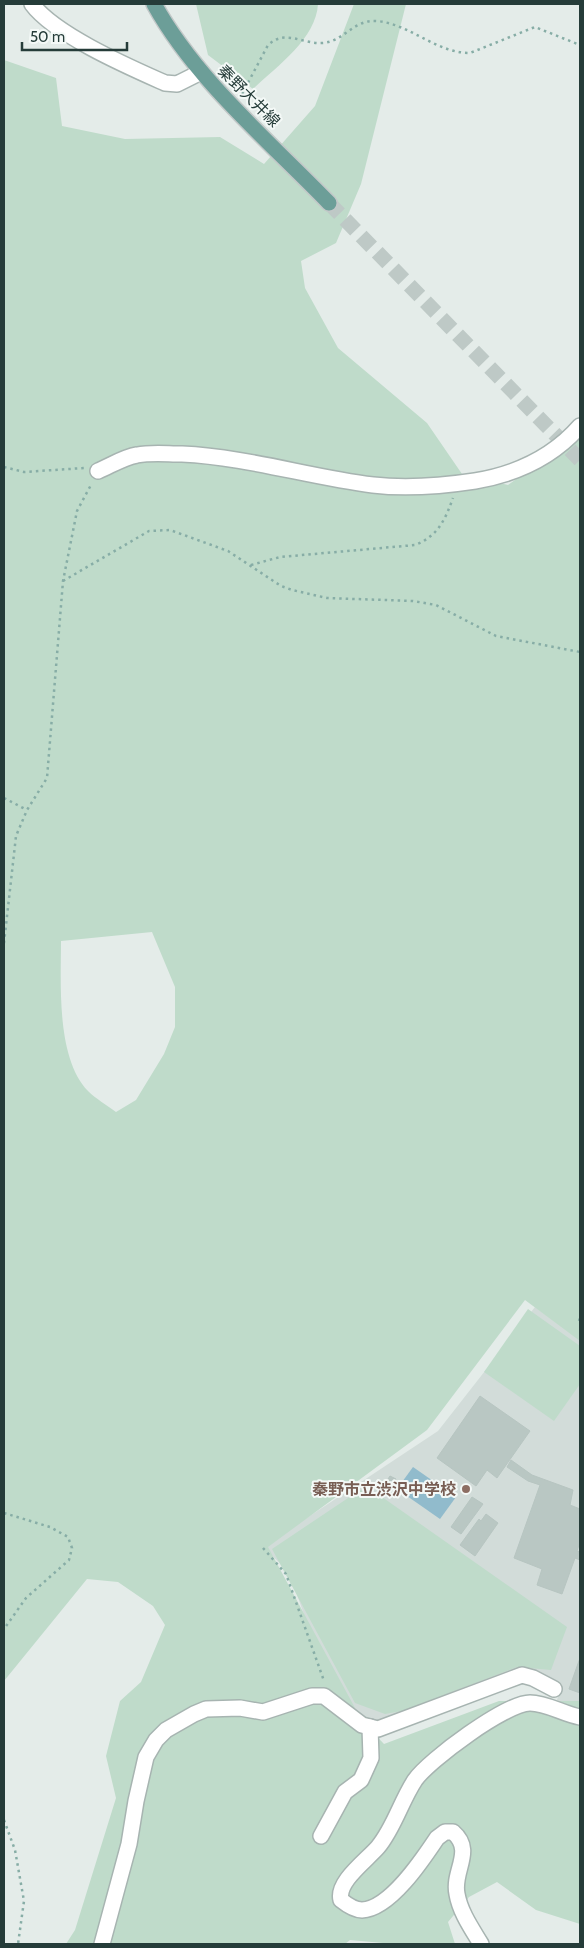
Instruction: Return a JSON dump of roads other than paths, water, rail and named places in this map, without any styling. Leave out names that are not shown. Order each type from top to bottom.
[{"type":"main road","name":"秦野大井線","points":[[154,4],[166,26],[201,72],[330,203]]},
{"type":"street","points":[[32,4],[53,25],[70,36],[166,83],[177,84],[201,72]]},
{"type":"street","points":[[98,471],[134,455],[153,453],[217,456],[372,485],[406,488],[455,484],[500,477],[529,466],[548,456],[568,440],[580,426]]},
{"type":"street","points":[[102,1944],[129,1844],[146,1757],[156,1740],[166,1730],[194,1714],[206,1709],[240,1708],[263,1712],[312,1696],[324,1696],[362,1725],[378,1730],[522,1676],[556,1684],[547,1706]]},
{"type":"street","points":[[481,1944],[460,1906],[456,1893],[463,1848],[461,1838],[453,1832],[444,1832],[437,1838],[397,1891],[370,1908],[361,1910],[350,1906],[340,1900],[339,1894],[353,1873],[380,1846],[416,1780],[429,1764],[515,1705],[527,1703],[547,1706],[580,1717]]},
{"type":"street","points":[[321,1836],[345,1792],[361,1780],[371,1758],[370,1727]]},
{"type":"water","points":[[413,1467],[456,1497],[440,1519],[397,1489]]},
{"type":"tunnel","points":[[329,203],[580,460]]},
{"type":"place","name":"秦野市立渋沢中学校","points":[[466,1489]]}]
